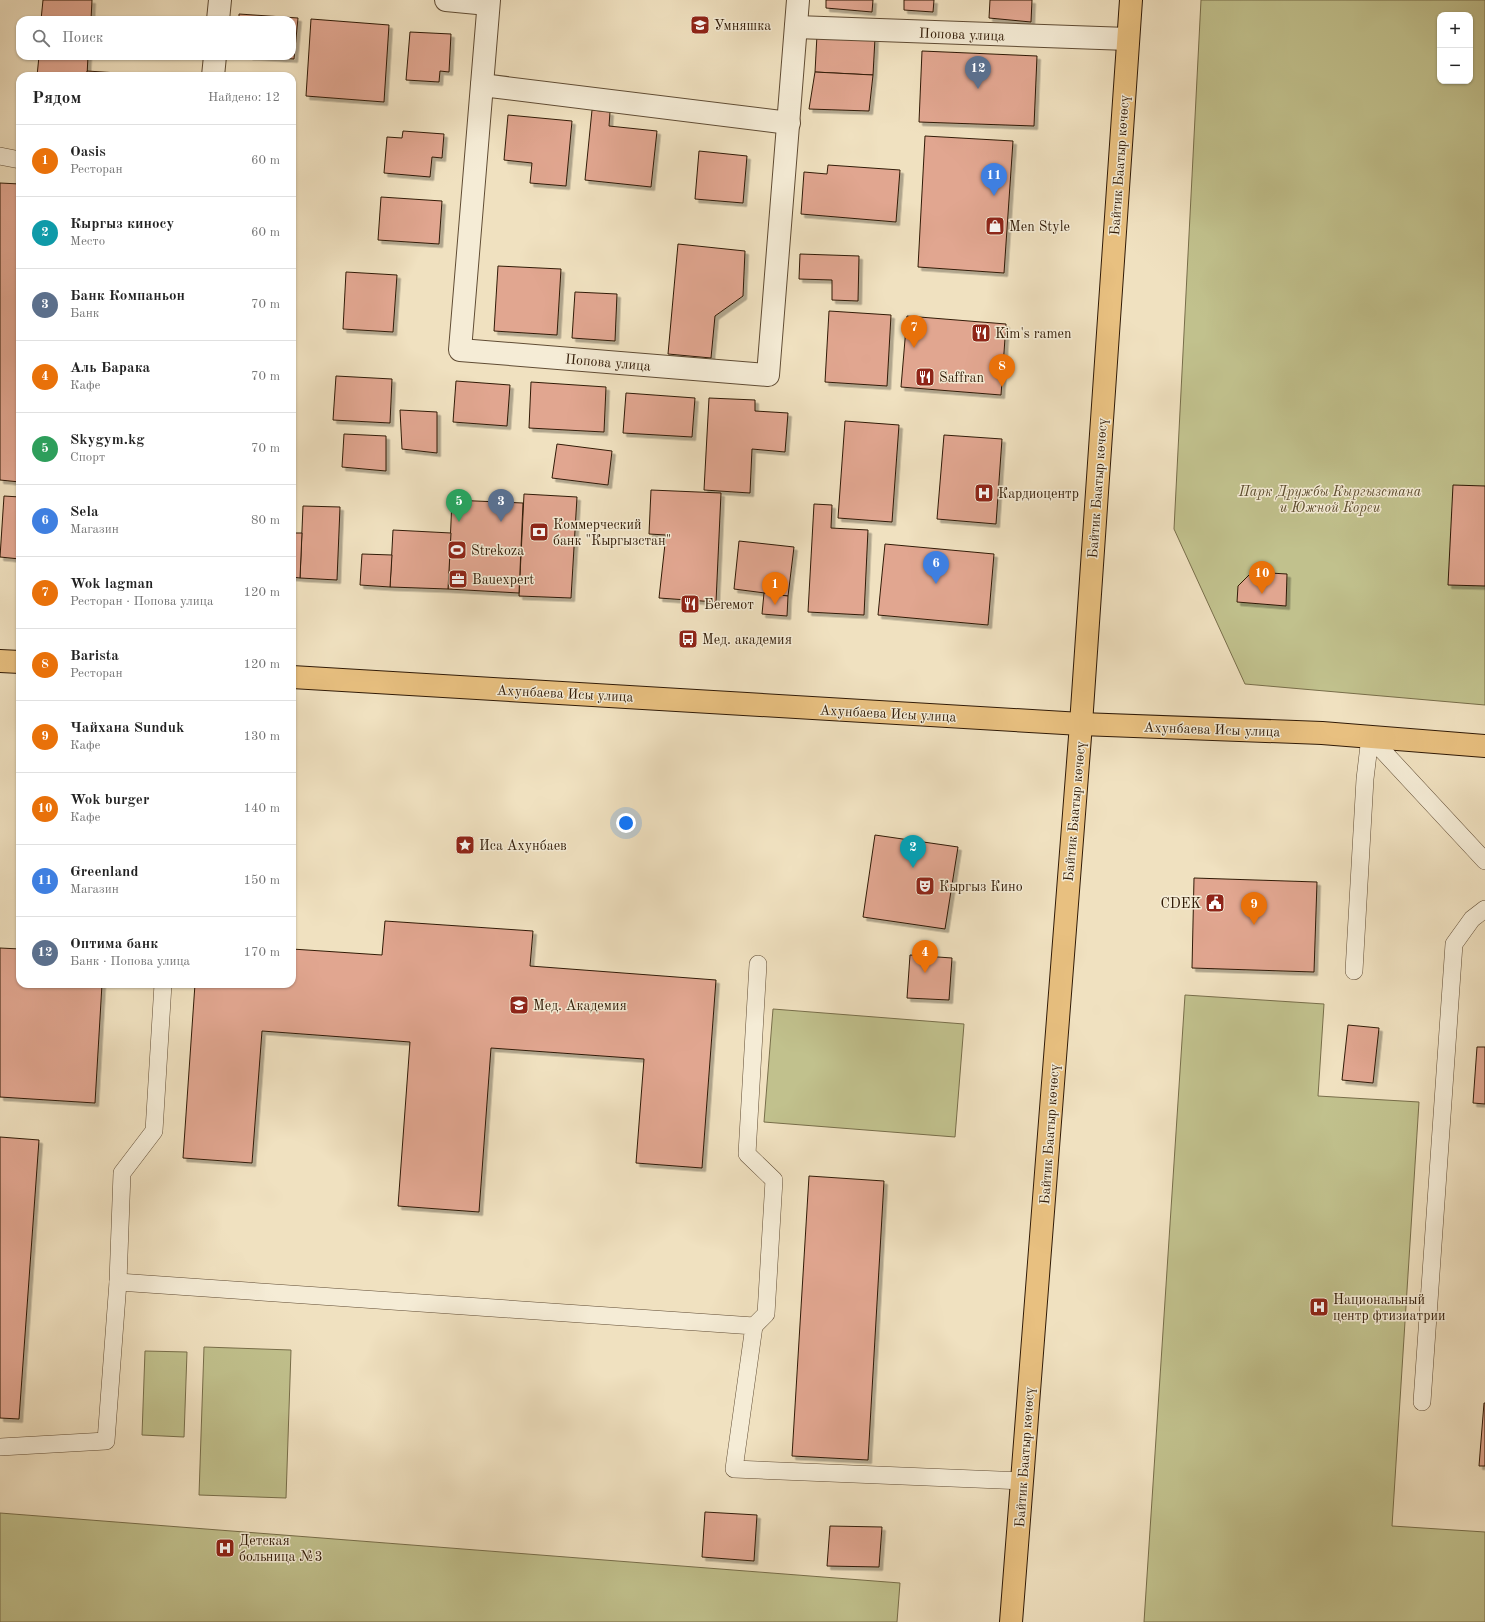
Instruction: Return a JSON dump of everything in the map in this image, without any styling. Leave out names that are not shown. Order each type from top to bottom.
[{"type":"main road","name":"Байтик Баатыр көчөсү","points":[[1011,1622],[1082,724],[1131,0]]},
{"type":"main road","points":[[0,661],[16,662]]},
{"type":"main road","name":"Ахунбаева Исы улица","points":[[296,677],[1082,724],[1322,733],[1485,746]]},
{"type":"street","points":[[218,16],[220,0]]},
{"type":"street","name":"Попова улица","points":[[446,0],[488,2],[460,350],[768,375],[798,0]]},
{"type":"street","name":"Попова улица","points":[[796,27],[1128,39]]},
{"type":"street","points":[[213,72],[215,60]]},
{"type":"street","points":[[482,85],[789,123]]},
{"type":"lane","points":[[0,156],[16,159]]},
{"type":"lane","points":[[1370,737],[1485,861]]},
{"type":"lane","points":[[1354,971],[1365,779],[1370,737]]},
{"type":"lane","points":[[1422,1402],[1454,944],[1472,919],[1485,909]]},
{"type":"lane","points":[[758,964],[746,1154],[774,1180],[766,1314],[754,1326],[734,1469],[1022,1481]]},
{"type":"lane","points":[[0,1447],[106,1442],[118,1282],[122,1173],[154,1131],[162,988]]},
{"type":"lane","points":[[118,1282],[754,1326]]},
{"type":"green space","name":"Парк Дружбы Кыргызстана и Южной Кореи","points":[[1201,0],[1485,0],[1485,705],[1245,684],[1174,529]]},
{"type":"green space","name":"Национальный центр фтизиатрии","points":[[1185,995],[1324,1004],[1318,1096],[1419,1102],[1392,1526],[1485,1532],[1485,1622],[1144,1622]]},
{"type":"green space","points":[[773,1009],[964,1024],[955,1137],[764,1122]]},
{"type":"green space","points":[[204,1347],[291,1350],[286,1498],[199,1495]]},
{"type":"green space","points":[[145,1351],[187,1352],[184,1437],[142,1435]]},
{"type":"green space","name":"Детская больница №3","points":[[0,1513],[900,1583],[897,1622],[0,1622]]},
{"type":"building","points":[[43,0],[92,0],[91,16],[41,16]]},
{"type":"building","points":[[826,0],[873,0],[872,12],[826,8]]},
{"type":"building","points":[[904,0],[934,0],[933,12],[904,10]]},
{"type":"building","points":[[990,0],[1032,0],[1031,22],[989,18]]},
{"type":"building","points":[[239,14],[268,16],[239,16]]},
{"type":"building","points":[[296,18],[298,18],[296,38]]},
{"type":"building","points":[[311,19],[389,25],[384,102],[306,96]]},
{"type":"building","points":[[410,32],[451,34],[449,72],[440,71],[439,82],[406,80]]},
{"type":"building","points":[[817,35],[875,38],[873,75],[815,72]]},
{"type":"building","points":[[922,51],[1037,56],[1034,126],[919,122]]},
{"type":"building","points":[[39,60],[88,60],[87,72],[37,72]]},
{"type":"building","points":[[815,72],[873,75],[869,111],[809,109]]},
{"type":"building","points":[[592,110],[610,112],[609,126],[657,131],[651,187],[585,180]]},
{"type":"building","points":[[508,115],[572,121],[566,186],[530,183],[532,163],[504,160]]},
{"type":"building","points":[[403,131],[444,134],[442,158],[432,157],[430,177],[384,173],[387,137],[402,138]]},
{"type":"building","points":[[925,136],[1013,141],[1004,273],[918,267]]},
{"type":"building","points":[[699,151],[747,156],[743,203],[695,199]]},
{"type":"building","points":[[828,165],[900,170],[896,222],[801,214],[804,172],[827,174]]},
{"type":"building","points":[[0,183],[16,184],[16,482],[0,480]]},
{"type":"building","points":[[381,197],[442,201],[439,244],[378,240]]},
{"type":"building","points":[[678,244],[745,251],[743,296],[715,316],[711,358],[668,354]]},
{"type":"building","points":[[800,254],[859,256],[858,301],[832,300],[832,280],[799,279]]},
{"type":"building","points":[[498,266],[561,269],[557,335],[494,331]]},
{"type":"building","points":[[346,272],[397,275],[393,332],[343,329]]},
{"type":"building","points":[[575,292],[617,294],[615,341],[572,338]]},
{"type":"building","points":[[829,311],[891,315],[887,386],[825,382]]},
{"type":"building","points":[[907,316],[1006,324],[1001,395],[901,387]]},
{"type":"building","points":[[336,376],[392,379],[390,423],[333,420]]},
{"type":"building","points":[[456,381],[510,385],[507,426],[453,422]]},
{"type":"building","points":[[531,382],[606,387],[604,432],[529,428]]},
{"type":"building","points":[[626,393],[695,398],[692,437],[623,433]]},
{"type":"building","points":[[709,398],[755,400],[755,411],[788,413],[785,452],[752,449],[750,493],[704,490]]},
{"type":"building","points":[[400,410],[437,412],[437,453],[402,449]]},
{"type":"building","points":[[845,421],[899,425],[892,522],[838,518]]},
{"type":"building","points":[[344,434],[386,436],[386,471],[342,467]]},
{"type":"building","points":[[944,435],[1002,439],[996,524],[937,519]]},
{"type":"building","points":[[557,444],[612,451],[608,485],[552,478]]},
{"type":"building","points":[[1453,485],[1485,486],[1485,586],[1448,585]]},
{"type":"building","points":[[651,490],[721,493],[716,602],[659,598],[666,535],[649,534]]},
{"type":"building","points":[[524,494],[577,497],[571,598],[519,596]]},
{"type":"building","points":[[4,496],[16,497],[16,559],[0,557]]},
{"type":"building","points":[[452,500],[523,503],[519,593],[448,589]]},
{"type":"building","points":[[814,504],[832,505],[831,528],[868,530],[864,615],[808,612]]},
{"type":"building","points":[[303,506],[340,507],[337,580],[300,578]]},
{"type":"building","points":[[393,530],[451,533],[448,589],[390,587]]},
{"type":"building","points":[[296,533],[302,533],[300,578],[296,578]]},
{"type":"building","points":[[739,541],[794,547],[788,596],[734,589]]},
{"type":"building","points":[[885,544],[994,554],[988,625],[878,615]]},
{"type":"building","points":[[362,554],[392,555],[390,587],[360,585]]},
{"type":"building","points":[[1252,572],[1287,574],[1286,606],[1237,602],[1238,586]]},
{"type":"building","points":[[764,593],[788,596],[787,616],[762,614]]},
{"type":"building","points":[[875,835],[958,847],[945,929],[863,917]]},
{"type":"building","points":[[1194,878],[1317,882],[1314,972],[1192,968]]},
{"type":"building","points":[[385,921],[533,931],[530,966],[716,980],[702,1168],[636,1163],[644,1059],[491,1048],[479,1212],[398,1206],[410,1042],[262,1031],[252,1163],[183,1158],[195,988],[296,988],[296,949],[382,955]]},
{"type":"building","points":[[0,948],[16,949],[16,988],[102,988],[95,1103],[0,1097]]},
{"type":"building","points":[[910,955],[952,958],[949,1000],[907,998]]},
{"type":"building","points":[[1348,1025],[1379,1028],[1373,1083],[1342,1080]]},
{"type":"building","points":[[1477,1047],[1485,1047],[1485,1104],[1473,1103]]},
{"type":"building","points":[[0,1137],[39,1140],[19,1419],[0,1418]]},
{"type":"building","points":[[809,1176],[884,1181],[868,1460],[792,1456]]},
{"type":"building","points":[[1484,1403],[1485,1466],[1479,1466]]},
{"type":"building","points":[[705,1512],[757,1515],[754,1561],[702,1557]]},
{"type":"building","points":[[830,1526],[882,1527],[879,1567],[827,1566]]},
{"type":"place","name":"Умняшка","points":[[700,25]]},
{"type":"place","name":"Оптима банк","points":[[978,89]]},
{"type":"place","name":"Greenland","points":[[994,196]]},
{"type":"place","name":"Men Style","points":[[995,226]]},
{"type":"place","name":"Kim's ramen","points":[[981,333]]},
{"type":"place","name":"Wok lagman","points":[[914,348]]},
{"type":"place","name":"Saffran","points":[[925,377]]},
{"type":"place","name":"Barista","points":[[1002,387]]},
{"type":"place","name":"Кардиоцентр","points":[[984,493]]},
{"type":"place","name":"Skygym.kg","points":[[459,522]]},
{"type":"place","name":"Банк Компаньон","points":[[501,522]]},
{"type":"place","name":"Коммерческий банк \"Кыргызстан\"","points":[[539,532]]},
{"type":"place","name":"Strekoza","points":[[457,550]]},
{"type":"place","name":"Bauexpert","points":[[458,579]]},
{"type":"place","name":"Sela","points":[[936,584]]},
{"type":"place","name":"Wok burger","points":[[1262,594]]},
{"type":"place","name":"Бегемот","points":[[690,604]]},
{"type":"place","name":"Oasis","points":[[775,605]]},
{"type":"place","name":"Мед. академия","points":[[688,639]]},
{"type":"place","name":"Иса Ахунбаев","points":[[465,845]]},
{"type":"place","name":"Кыргыз киносу","points":[[913,868]]},
{"type":"place","name":"Кыргыз Кино","points":[[925,886]]},
{"type":"place","name":"CDEK","points":[[1215,903]]},
{"type":"place","name":"Чайхана Sunduk","points":[[1254,925]]},
{"type":"place","name":"Аль Барака","points":[[925,973]]},
{"type":"place","name":"Мед. Академия","points":[[519,1005]]},
{"type":"place","name":"Национальный центр фтизиатрии","points":[[1319,1307]]},
{"type":"place","name":"Детская больница №3","points":[[225,1548]]}]
